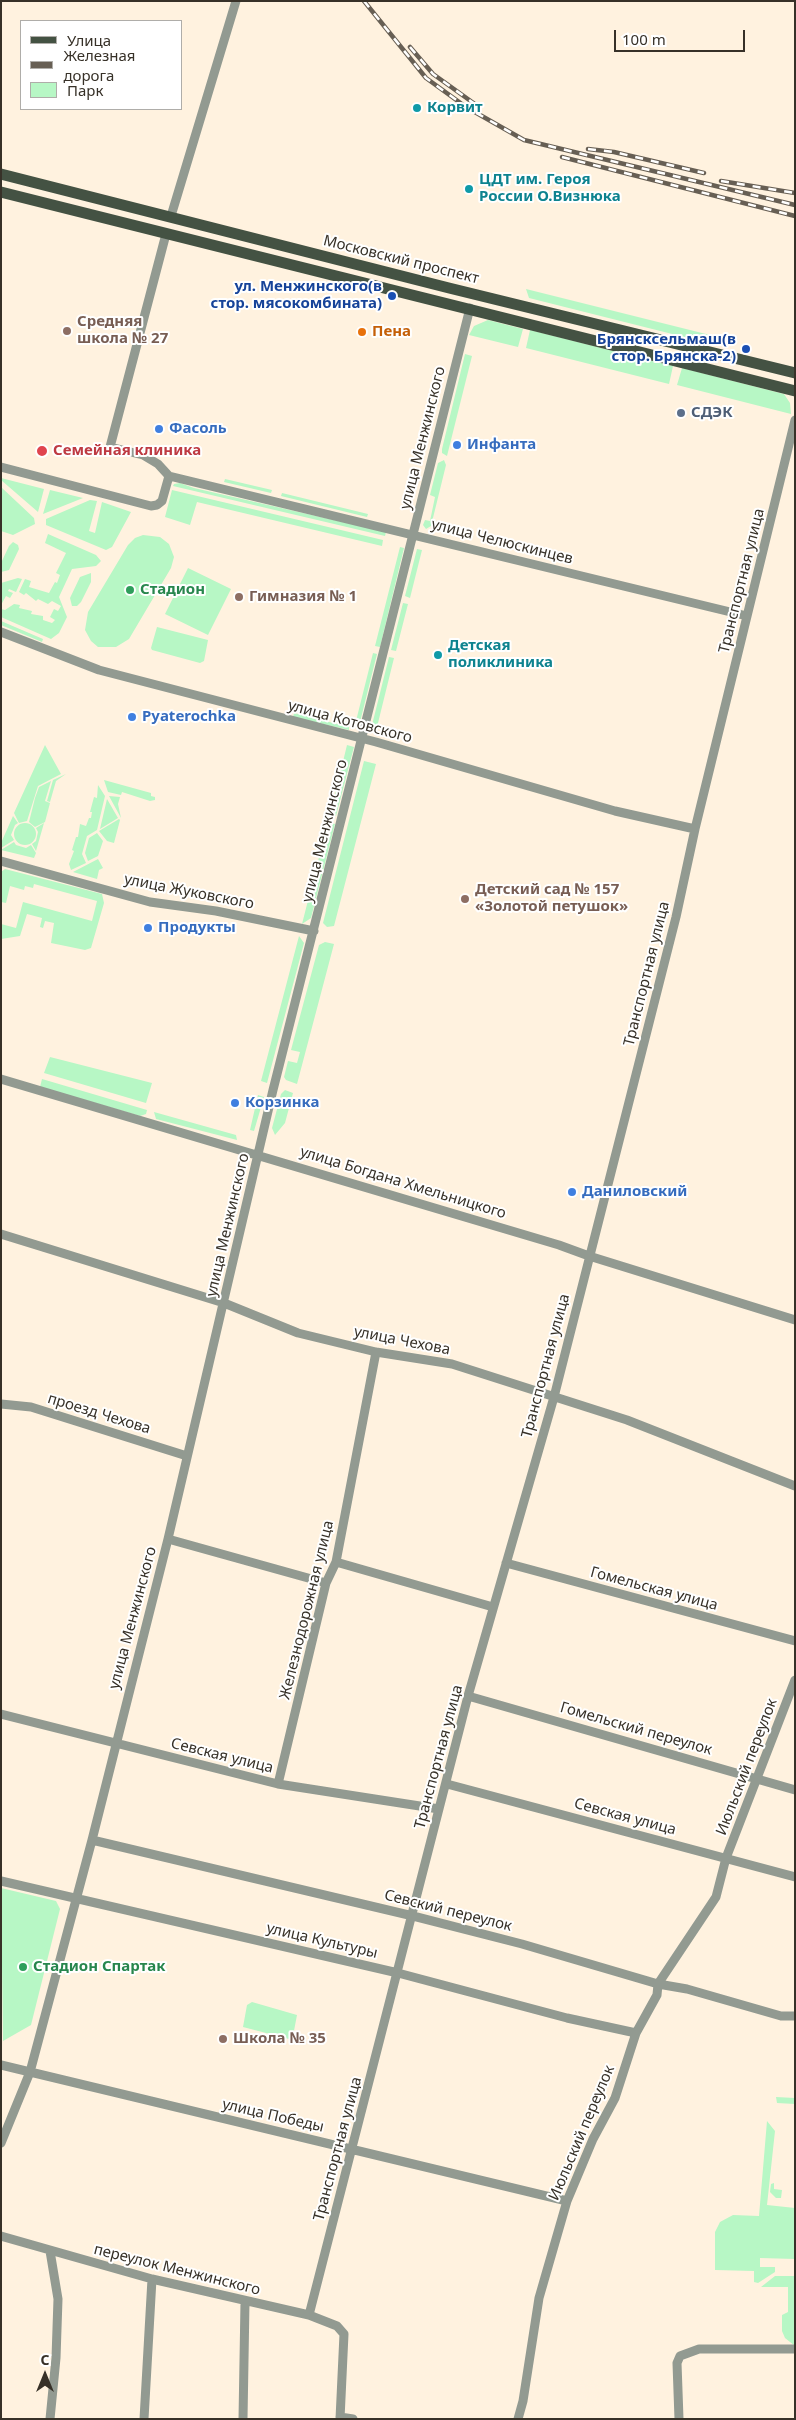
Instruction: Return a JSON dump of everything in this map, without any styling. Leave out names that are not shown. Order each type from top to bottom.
[{"type":"main road","name":"Московский проспект","points":[[1,174],[795,373]]},
{"type":"main road","name":"Московский проспект","points":[[1,192],[795,391]]},
{"type":"main road","points":[[166,234],[171,216]]},
{"type":"main road","points":[[470,308],[474,294]]},
{"type":"street","points":[[171,216],[236,1]]},
{"type":"street","name":"улица Челюскинцев","points":[[166,234],[110,446],[142,455],[158,464],[169,476],[747,616]]},
{"type":"street","name":"улица Менжинского","points":[[1,2143],[30,2072],[92,1840],[168,1539],[258,1154],[470,308]]},
{"type":"street","name":"Транспортная улица","points":[[309,2315],[447,1784],[468,1696],[554,1397],[671,936],[695,828],[795,420]]},
{"type":"street","points":[[1,467],[151,506],[162,501],[169,476]]},
{"type":"street","name":"улица Котовского","points":[[1,632],[99,670],[362,739],[615,811],[695,828]]},
{"type":"street","name":"улица Жуковского","points":[[1,861],[150,902],[216,911],[314,931]]},
{"type":"street","name":"улица Богдана Хмельницкого","points":[[1,1079],[559,1244],[589,1256],[795,1320]]},
{"type":"street","name":"улица Чехова","points":[[1,1234],[224,1303],[298,1333],[376,1352],[452,1364],[627,1420],[795,1486]]},
{"type":"street","name":"Железнодорожная улица","points":[[278,1784],[326,1583],[336,1562],[376,1352]]},
{"type":"street","name":"проезд Чехова","points":[[1,1404],[31,1407],[187,1456]]},
{"type":"street","points":[[168,1539],[326,1583]]},
{"type":"street","points":[[336,1562],[493,1607]]},
{"type":"street","name":"Гомельская улица","points":[[506,1563],[795,1641]]},
{"type":"street","name":"Июльский переулок","points":[[518,2419],[523,2401],[539,2298],[567,2201],[593,2139],[615,2098],[636,2033],[657,1995],[658,1984],[716,1898],[726,1858],[758,1780],[795,1680]]},
{"type":"street","name":"Гомельский переулок","points":[[468,1696],[795,1790]]},
{"type":"street","name":"Севская улица","points":[[1,1714],[278,1784],[439,1809]]},
{"type":"street","name":"Севская улица","points":[[447,1784],[795,1877]]},
{"type":"street","name":"Севский переулок","points":[[92,1840],[413,1916],[522,1944],[658,1984],[687,1989],[781,2016],[795,2016]]},
{"type":"street","name":"улица Культуры","points":[[1,1881],[398,1972],[636,2033]]},
{"type":"street","name":"улица Победы","points":[[1,2065],[567,2201]]},
{"type":"street","name":"переулок Менжинского","points":[[1,2236],[152,2280],[309,2315],[337,2326],[344,2334],[340,2418]]},
{"type":"street","points":[[50,2251],[58,2299],[56,2358],[50,2419]]},
{"type":"street","points":[[144,2419],[152,2280]]},
{"type":"street","points":[[243,2419],[245,2302]]},
{"type":"street","points":[[679,2419],[677,2363],[680,2356],[699,2349],[795,2349]]},
{"type":"street","points":[[340,2418],[353,2419]]},
{"type":"green space","points":[[526,289],[722,338],[720,346],[529,298]]},
{"type":"green space","points":[[488,320],[523,329],[518,347],[469,335],[474,326]]},
{"type":"green space","points":[[530,330],[673,366],[669,384],[526,348]]},
{"type":"green space","points":[[465,354],[472,356],[447,456],[442,453],[442,449]]},
{"type":"green space","points":[[682,368],[784,394],[790,403],[791,414],[677,385]]},
{"type":"green space","points":[[444,460],[446,465],[431,526],[426,529],[423,525],[425,520],[430,521],[435,497],[430,495],[438,463]]},
{"type":"green space","points":[[1,478],[44,489],[38,512],[1,480]]},
{"type":"green space","points":[[225,479],[272,490],[271,493],[224,482]]},
{"type":"green space","points":[[180,483],[194,488],[386,532],[385,536],[173,486]]},
{"type":"green space","points":[[1,487],[34,518],[35,524],[13,535],[1,531]]},
{"type":"green space","points":[[50,490],[83,498],[43,514]]},
{"type":"green space","points":[[172,490],[383,540],[382,546],[197,502],[190,525],[165,517]]},
{"type":"green space","points":[[282,493],[368,514],[367,517],[281,496]]},
{"type":"green space","points":[[90,500],[97,501],[89,531],[95,533],[102,502],[131,512],[112,547],[106,550],[46,525],[46,519]]},
{"type":"green space","points":[[48,534],[96,555],[101,561],[96,566],[72,569],[59,597],[67,617],[59,633],[51,639],[1,617],[1,609],[5,610],[14,604],[20,605],[19,608],[32,611],[31,614],[43,616],[43,620],[52,623],[55,620],[50,617],[54,609],[58,611],[61,606],[52,601],[48,604],[38,599],[36,601],[26,593],[24,595],[19,592],[25,579],[31,581],[29,587],[49,593],[55,582],[57,583],[60,575],[56,573],[66,553],[45,543]]},
{"type":"green space","name":"Стадион","points":[[143,535],[160,537],[169,544],[174,557],[171,568],[129,639],[116,647],[98,647],[91,641],[85,630],[88,612],[128,545],[135,538]]},
{"type":"green space","points":[[13,542],[18,545],[19,549],[9,570],[1,572],[1,563]]},
{"type":"green space","points":[[400,547],[404,548],[380,647],[375,646]]},
{"type":"green space","points":[[417,549],[422,550],[410,598],[405,596]]},
{"type":"green space","points":[[188,568],[231,589],[208,635],[165,614]]},
{"type":"green space","points":[[91,573],[91,582],[81,602],[77,606],[72,606],[70,598],[80,577]]},
{"type":"green space","points":[[18,578],[22,579],[16,592],[9,589],[8,591],[13,593],[10,598],[6,596],[1,605],[1,583]]},
{"type":"green space","points":[[403,603],[408,604],[396,651],[391,650]]},
{"type":"green space","points":[[1,621],[43,639],[42,642],[1,625]]},
{"type":"green space","points":[[157,627],[208,640],[204,661],[200,663],[152,650]]},
{"type":"green space","points":[[373,653],[377,654],[360,722],[356,721]]},
{"type":"green space","points":[[389,657],[394,658],[377,727],[372,725]]},
{"type":"green space","points":[[294,713],[349,727],[349,730],[293,717]]},
{"type":"green space","points":[[45,745],[61,774],[38,786],[27,821],[19,823],[14,813]]},
{"type":"green space","points":[[347,745],[354,747],[336,816],[330,815]]},
{"type":"green space","points":[[364,761],[376,764],[334,926],[327,927],[323,923]]},
{"type":"green space","points":[[66,774],[56,781],[50,802],[47,801],[53,780]]},
{"type":"green space","points":[[104,780],[151,793],[155,800],[150,801],[122,792],[121,795],[108,792]]},
{"type":"green space","points":[[51,781],[45,801],[50,803],[45,822],[35,827],[29,822],[35,798],[39,787]]},
{"type":"green space","points":[[98,785],[105,796],[97,830],[87,836],[82,854],[86,863],[71,870],[69,864],[74,851],[72,850],[76,837],[78,837],[80,824],[86,826],[89,818],[91,818],[92,812],[90,812],[94,797],[97,798]]},
{"type":"green space","points":[[109,796],[120,797],[118,804],[121,818]]},
{"type":"green space","points":[[107,799],[118,818],[100,829]]},
{"type":"green space","points":[[13,816],[18,823],[15,825],[11,835],[14,840],[1,848],[1,843]]},
{"type":"green space","points":[[119,819],[114,843],[107,841],[99,831]]},
{"type":"green space","points":[[328,822],[335,824],[311,918],[302,924]]},
{"type":"green space","points":[[21,823],[29,823],[36,830],[36,838],[29,845],[21,845],[14,838],[14,830]]},
{"type":"green space","points":[[44,823],[36,851],[32,844],[36,841],[38,832],[36,828]]},
{"type":"green space","points":[[97,833],[103,841],[98,856],[88,861],[85,853],[89,838]]},
{"type":"green space","points":[[14,842],[16,845],[26,848],[31,845],[36,853],[34,858],[1,850]]},
{"type":"green space","points":[[98,859],[103,868],[99,870],[97,879],[73,872]]},
{"type":"green space","points":[[5,869],[102,894],[104,903],[91,948],[85,950],[51,943],[54,923],[45,921],[43,928],[40,927],[42,918],[27,914],[20,936],[1,939],[1,924],[16,928],[23,902],[92,921],[97,901],[34,884],[33,888],[25,886],[24,890],[10,886],[6,903],[1,902],[1,872]]},
{"type":"green space","points":[[299,936],[304,943],[267,1083],[261,1081]]},
{"type":"green space","points":[[325,942],[334,944],[297,1084],[286,1080],[284,1077],[288,1061],[297,1063],[300,1052],[291,1050],[319,945]]},
{"type":"green space","points":[[50,1057],[152,1083],[146,1103],[44,1073]]},
{"type":"green space","points":[[42,1079],[147,1110],[146,1114],[140,1116],[40,1087]]},
{"type":"green space","points":[[285,1090],[293,1093],[285,1123],[275,1135],[272,1128],[281,1094]]},
{"type":"green space","points":[[258,1095],[264,1097],[254,1131],[250,1130]]},
{"type":"green space","points":[[154,1112],[236,1135],[237,1140],[156,1119]]},
{"type":"green space","name":"Стадион Спартак","points":[[1,1888],[56,1901],[60,1909],[31,2025],[3,2041]]},
{"type":"green space","points":[[252,2002],[297,2015],[293,2036],[289,2039],[243,2027],[247,2005]]},
{"type":"green space","points":[[776,2097],[795,2098],[795,2104],[777,2103]]},
{"type":"green space","points":[[767,2121],[775,2131],[767,2205],[795,2208],[795,2259],[760,2258],[760,2267],[775,2267],[775,2272],[758,2283],[754,2282],[754,2271],[715,2270],[715,2232],[720,2222],[733,2215],[759,2216]]},
{"type":"green space","points":[[774,2183],[774,2189],[782,2190],[781,2198],[776,2198],[770,2192],[771,2184]]},
{"type":"green space","points":[[775,2276],[795,2276],[795,2346],[785,2338],[782,2331],[782,2315],[788,2312],[788,2287],[761,2287]]},
{"type":"railway","points":[[364,1],[426,78],[466,107],[524,140],[795,205]]},
{"type":"railway","points":[[410,47],[433,74],[479,107]]},
{"type":"railway","points":[[588,149],[614,152],[704,173]]},
{"type":"railway","points":[[562,157],[795,216]]},
{"type":"railway","points":[[721,181],[795,193]]},
{"type":"place","name":"Корвит","points":[[417,108]]},
{"type":"place","name":"ЦДТ им. Героя России О.Визнюка","points":[[469,189]]},
{"type":"place","name":"ул. Менжинского(в стор. мясокомбината)","points":[[392,296]]},
{"type":"place","name":"Средняя школа № 27","points":[[67,331]]},
{"type":"place","name":"Пена","points":[[362,332]]},
{"type":"place","name":"Брянсксельмаш(в стор. Брянска-2)","points":[[746,349]]},
{"type":"place","name":"СДЭК","points":[[681,413]]},
{"type":"place","name":"Фасоль","points":[[159,429]]},
{"type":"place","name":"Инфанта","points":[[457,445]]},
{"type":"place","name":"Семейная клиника","points":[[42,451]]},
{"type":"place","name":"Стадион","points":[[130,590]]},
{"type":"place","name":"Гимназия № 1","points":[[239,597]]},
{"type":"place","name":"Детская поликлиника","points":[[438,655]]},
{"type":"place","name":"Pyaterochka","points":[[132,717]]},
{"type":"place","name":"Детский сад № 157 «Золотой петушок»","points":[[465,899]]},
{"type":"place","name":"Продукты","points":[[148,928]]},
{"type":"place","name":"Корзинка","points":[[235,1103]]},
{"type":"place","name":"Даниловский","points":[[572,1192]]},
{"type":"place","name":"Стадион Спартак","points":[[23,1967]]},
{"type":"place","name":"Школа № 35","points":[[223,2039]]}]
